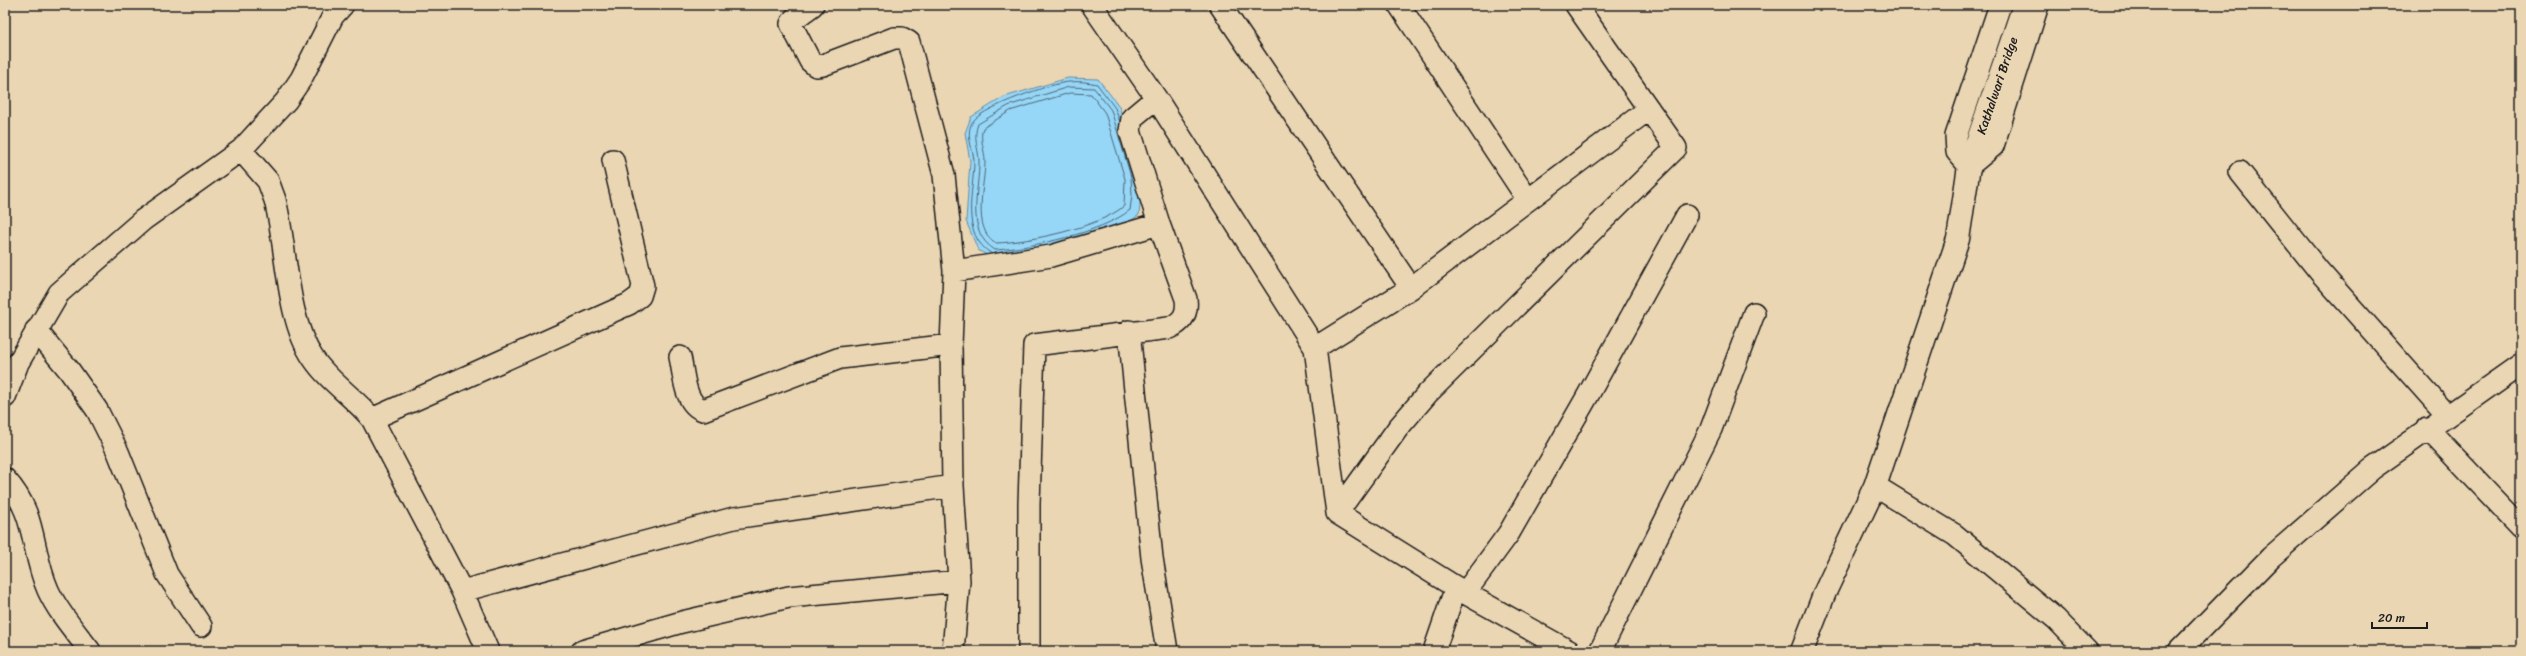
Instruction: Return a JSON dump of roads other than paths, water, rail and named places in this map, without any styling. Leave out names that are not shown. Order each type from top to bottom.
[{"type":"main road","name":"Kathalwari Bridge","points":[[1802,651],[1825,592],[1875,486],[1958,239],[1969,166],[2024,5]]},
{"type":"street","points":[[5,397],[18,363],[36,330],[59,294],[143,220],[241,150],[286,101],[301,79],[333,16],[343,5]]},
{"type":"street","points":[[813,5],[794,19],[791,24],[810,61],[816,66],[823,66],[894,38],[906,39],[911,46],[944,175],[954,271],[951,345],[953,486],[959,581],[953,651]]},
{"type":"street","points":[[1092,5],[1156,98],[1315,348],[1337,513]]},
{"type":"street","points":[[1220,5],[1410,288]]},
{"type":"street","points":[[1399,5],[1528,200]]},
{"type":"street","points":[[1337,513],[1398,428],[1428,393],[1676,148],[1576,5]]},
{"type":"street","points":[[2000,5],[1956,136],[1957,152],[1969,166],[1993,146],[2038,5]]},
{"type":"street","points":[[1029,651],[1029,504],[1034,345],[1129,331],[1169,328],[1178,324],[1187,310],[1186,299],[1159,224],[1130,131],[1132,118],[1156,98]]},
{"type":"street","points":[[1315,348],[1410,288],[1649,109]]},
{"type":"street","points":[[241,150],[268,181],[275,200],[296,317],[303,339],[313,358],[328,377],[356,400],[372,419],[462,591],[488,651]]},
{"type":"street","points":[[372,419],[629,304],[640,296],[643,286],[614,160]]},
{"type":"street","points":[[2240,172],[2319,270],[2447,415]]},
{"type":"street","points":[[1434,651],[1460,590],[1513,526],[1588,397],[1687,215]]},
{"type":"street","points":[[954,271],[1051,256],[1159,224]]},
{"type":"street","points":[[1600,651],[1711,429],[1754,313]]},
{"type":"street","points":[[36,330],[69,370],[97,410],[118,452],[167,574],[201,626]]},
{"type":"street","points":[[1129,331],[1152,558],[1167,651]]},
{"type":"street","points":[[680,357],[689,396],[697,408],[702,410],[840,358],[951,345]]},
{"type":"street","points":[[2179,651],[2271,557],[2372,469],[2427,428],[2521,364]]},
{"type":"street","points":[[2427,428],[2521,527]]},
{"type":"street","points":[[5,479],[27,510],[41,571],[49,590],[90,651]]},
{"type":"street","points":[[462,591],[734,518],[953,486]]},
{"type":"street","points":[[1875,486],[1955,535],[2056,619],[2087,651]]},
{"type":"street","points":[[1337,513],[1460,590],[1569,651]]},
{"type":"street","points":[[582,651],[682,622],[789,597],[959,581]]},
{"type":"water","points":[[1068,78],[1098,79],[1119,106],[1140,176],[1141,196],[1139,215],[1118,230],[994,259],[978,250],[966,221],[970,161],[965,133],[971,117],[1004,97]]}]
